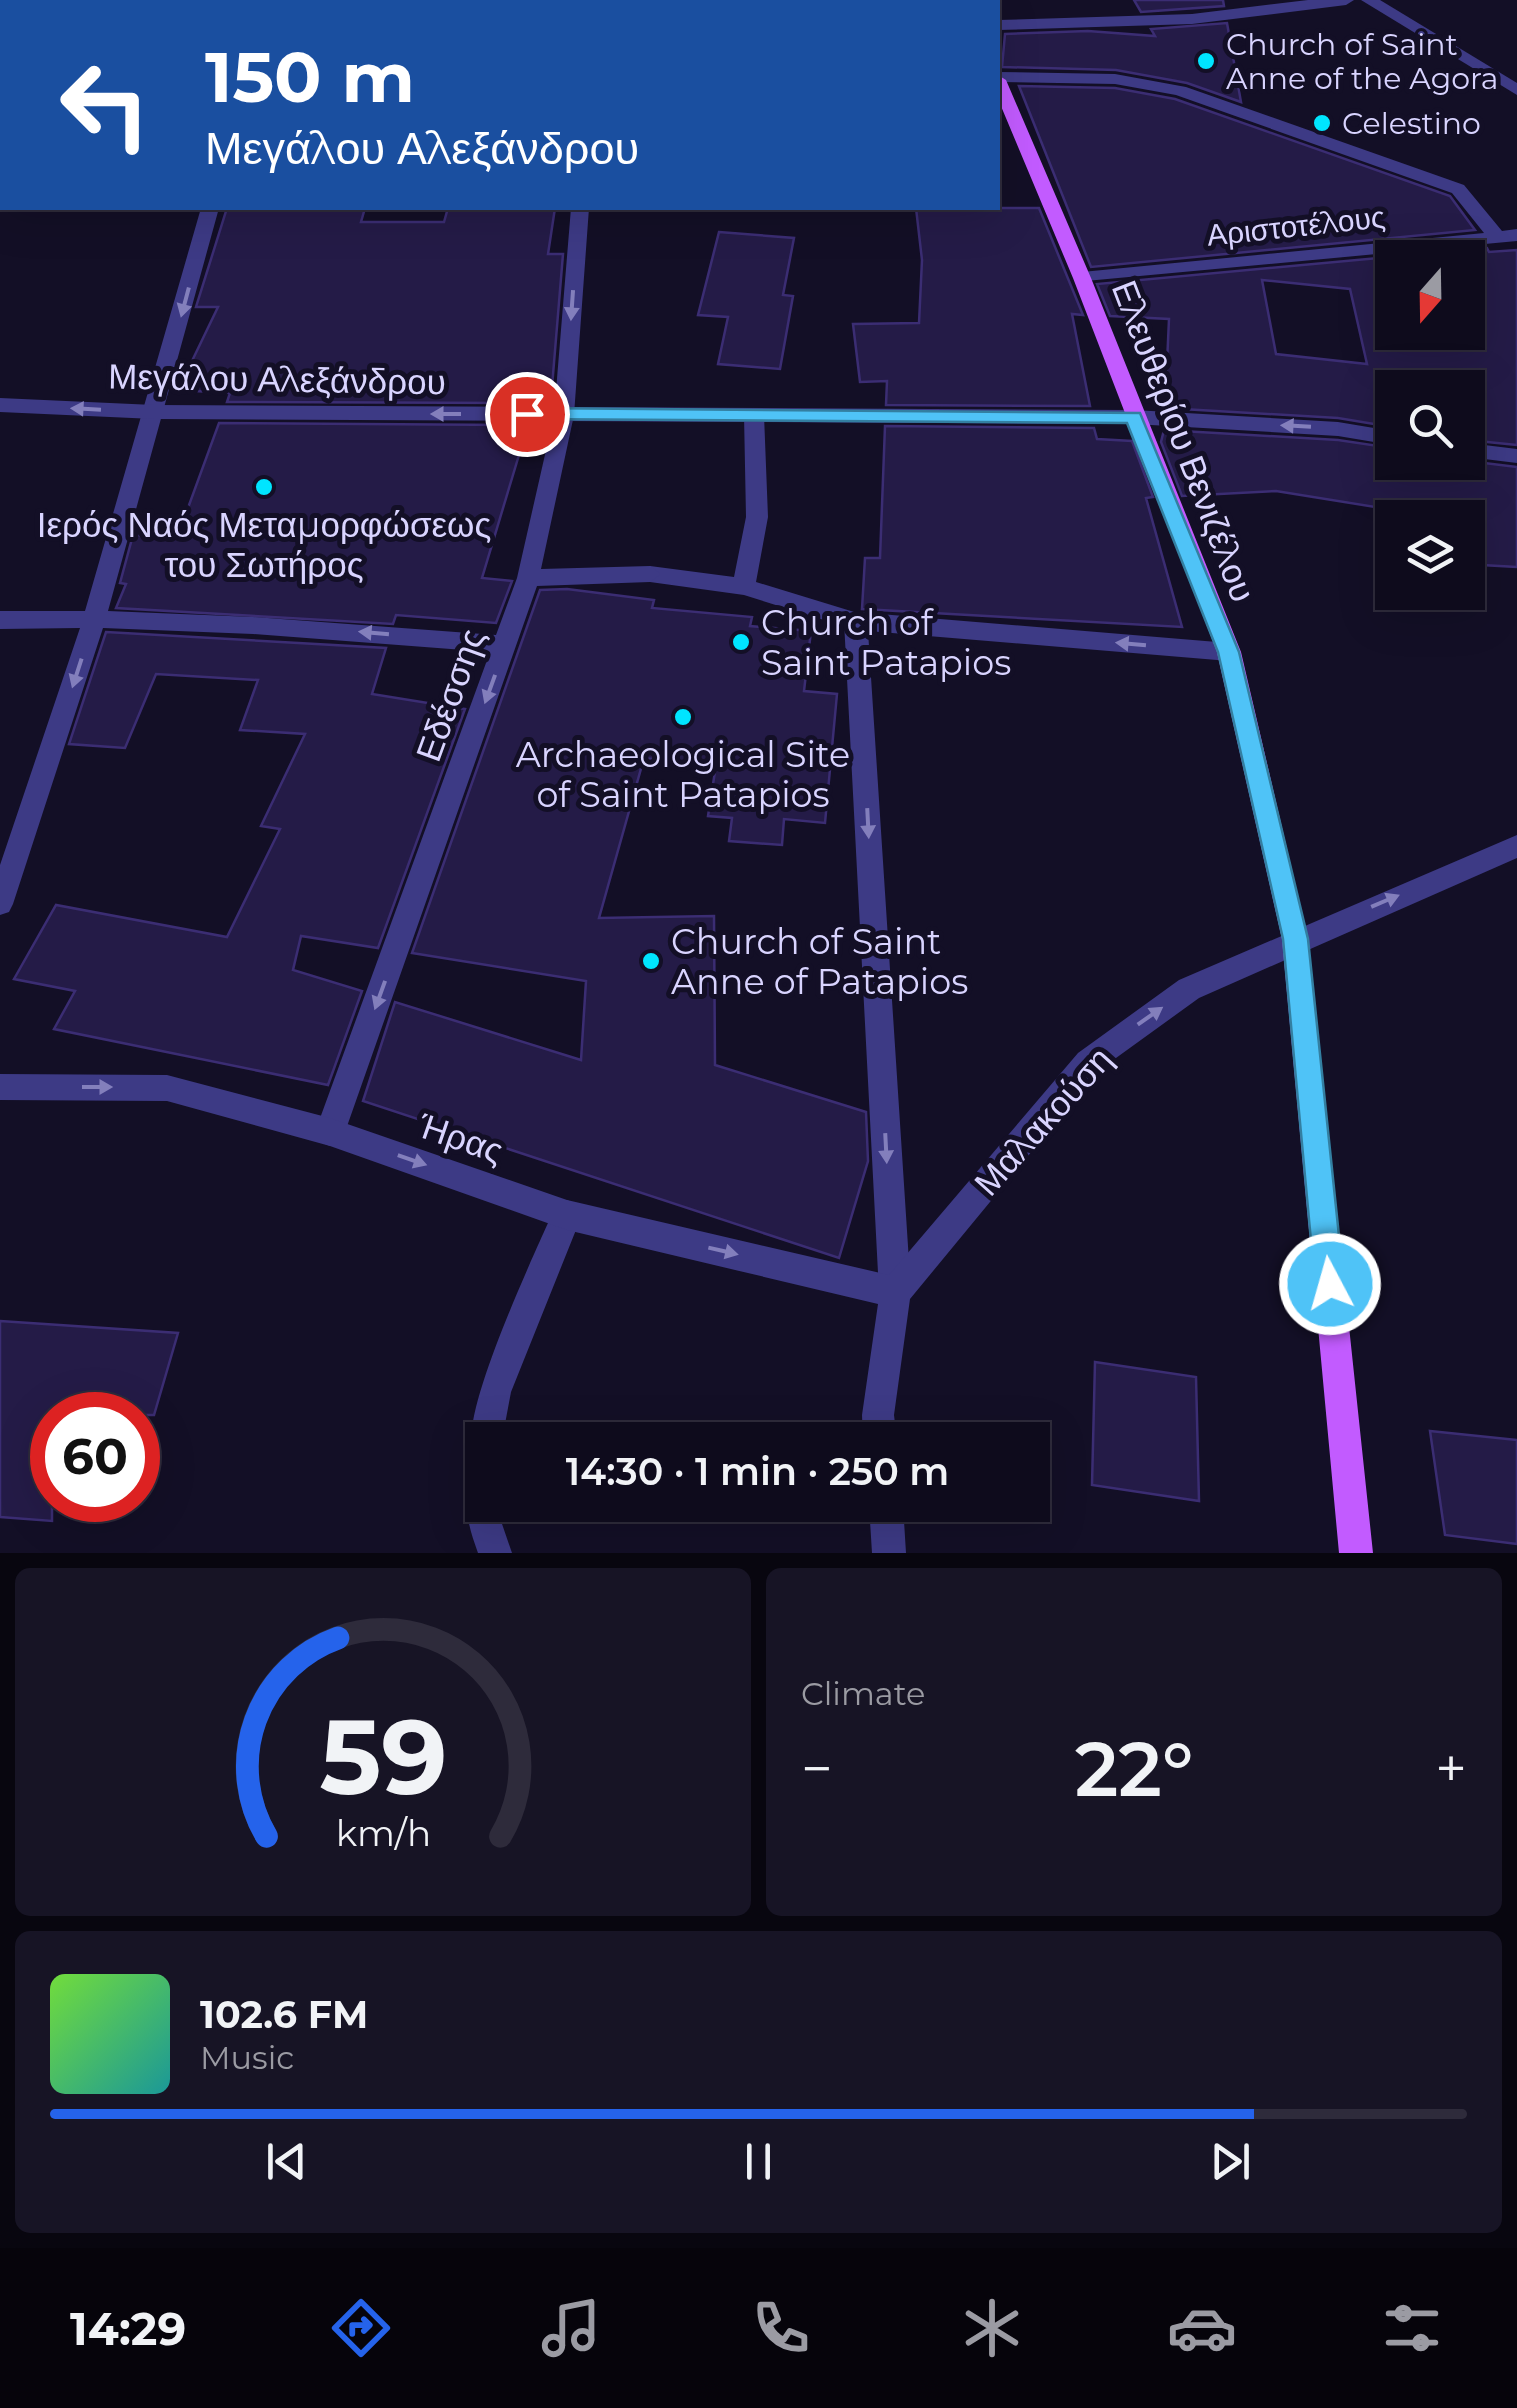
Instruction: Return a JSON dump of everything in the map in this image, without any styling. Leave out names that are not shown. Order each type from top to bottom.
[{"type":"main road","name":"Ελευθερίου Βενιζέλου","points":[[1000,83],[1082,278],[1229,652],[1296,939],[1356,1553]]},
{"type":"street","points":[[1000,25],[1192,18],[1346,0]]},
{"type":"street","points":[[1369,0],[1517,90]]},
{"type":"street","points":[[1000,78],[1115,80],[1180,91],[1458,189],[1496,236]]},
{"type":"street","points":[[0,904],[96,618],[209,210]]},
{"type":"street","name":"Εδέσσης","points":[[330,1132],[528,578],[564,415],[580,210]]},
{"type":"street","name":"Αριστοτέλους","points":[[1082,278],[1517,235]]},
{"type":"street","name":"Μεγάλου Αλεξάνδρου","points":[[0,405],[154,412],[1134,417],[1338,429],[1375,435]]},
{"type":"street","points":[[744,587],[757,517],[754,416]]},
{"type":"street","points":[[1485,452],[1517,456]]},
{"type":"street","points":[[528,578],[650,574],[744,587],[856,621],[1229,652]]},
{"type":"street","points":[[0,620],[96,618],[306,627],[506,645]]},
{"type":"street","points":[[856,621],[895,1292],[879,1422]]},
{"type":"street","name":"Μαλακούση","points":[[895,1292],[1088,1062],[1189,989],[1296,939],[1517,846]]},
{"type":"street","name":"Ήρας","points":[[0,1087],[167,1088],[330,1132],[567,1214],[895,1292]]},
{"type":"street","points":[[489,1422],[495,1392],[567,1214]]},
{"type":"street","points":[[484,1522],[495,1553]]},
{"type":"street","points":[[887,1522],[890,1553]]},
{"type":"building","points":[[1134,0],[1223,0],[1224,6],[1141,12]]},
{"type":"building","points":[[1227,23],[1241,102],[1187,83],[1116,70],[1002,67],[1005,34],[1088,31],[1155,36],[1151,29]]},
{"type":"building","points":[[1019,86],[1115,88],[1175,99],[1450,196],[1475,230],[1091,267]]},
{"type":"building","points":[[1039,208],[1083,315],[1072,314],[1090,406],[886,405],[887,381],[860,382],[853,324],[919,323],[922,260],[916,210]]},
{"type":"building","points":[[226,210],[364,210],[361,222],[444,222],[447,210],[555,210],[548,254],[563,254],[551,399],[536,399],[535,403],[227,402],[230,393],[178,390],[218,307],[196,307]]},
{"type":"building","points":[[719,232],[794,238],[783,295],[793,296],[780,369],[718,364],[728,317],[698,315]]},
{"type":"building","points":[[1485,248],[1489,252],[1517,250],[1517,445],[1485,442],[1485,370],[1375,370],[1375,424],[1338,418],[1165,408],[1169,319],[1110,316],[1097,284],[1375,258],[1375,350],[1485,350]],"holes":[[[1262,280],[1350,289],[1367,364],[1276,354]]]},
{"type":"building","points":[[219,423],[528,425],[482,578],[512,581],[496,623],[396,615],[393,624],[116,608],[126,584],[120,583],[133,535],[177,538]]},
{"type":"building","points":[[885,426],[1094,428],[1097,439],[1132,441],[1153,497],[1146,498],[1182,627],[862,609],[865,558],[880,558]]},
{"type":"building","points":[[1164,430],[1375,445],[1375,480],[1485,480],[1485,463],[1517,467],[1517,567],[1485,565],[1485,500],[1375,500],[1375,507],[1276,491],[1182,496],[1161,442]]},
{"type":"building","points":[[567,589],[654,600],[652,608],[752,617],[750,626],[811,631],[804,691],[837,694],[825,823],[784,819],[782,845],[729,841],[732,818],[708,816],[716,765],[644,758],[599,918],[714,916],[715,1065],[866,1112],[868,1161],[839,1258],[363,1101],[395,1002],[581,1060],[586,981],[412,953],[540,590]]},
{"type":"building","points":[[106,632],[386,648],[372,694],[465,709],[378,948],[301,936],[293,970],[362,991],[328,1085],[54,1029],[75,991],[14,979],[56,905],[227,937],[280,829],[261,826],[305,734],[240,730],[258,680],[156,674],[125,748],[69,744]]},
{"type":"building","points":[[0,1321],[178,1333],[160,1394],[30,1392],[30,1519],[0,1517]]},
{"type":"building","points":[[1095,1362],[1196,1377],[1199,1501],[1092,1485]]},
{"type":"building","points":[[1430,1431],[1517,1440],[1517,1544],[1445,1535]]},
{"type":"place","name":"Church of Saint Anne of the Agora","points":[[1206,61]]},
{"type":"place","name":"Celestino","points":[[1322,123]]},
{"type":"place","name":"Ιερός Ναός Μεταμορφώσεως του Σωτήρος","points":[[264,487]]},
{"type":"place","name":"Church of Saint Patapios","points":[[741,642]]},
{"type":"place","name":"Archaeological Site of Saint Patapios","points":[[683,717]]},
{"type":"place","name":"Church of Saint Anne of Patapios","points":[[651,961]]},
{"type":"route","points":[[527,414],[1134,417],[1229,652],[1296,939],[1330,1284]]}]
